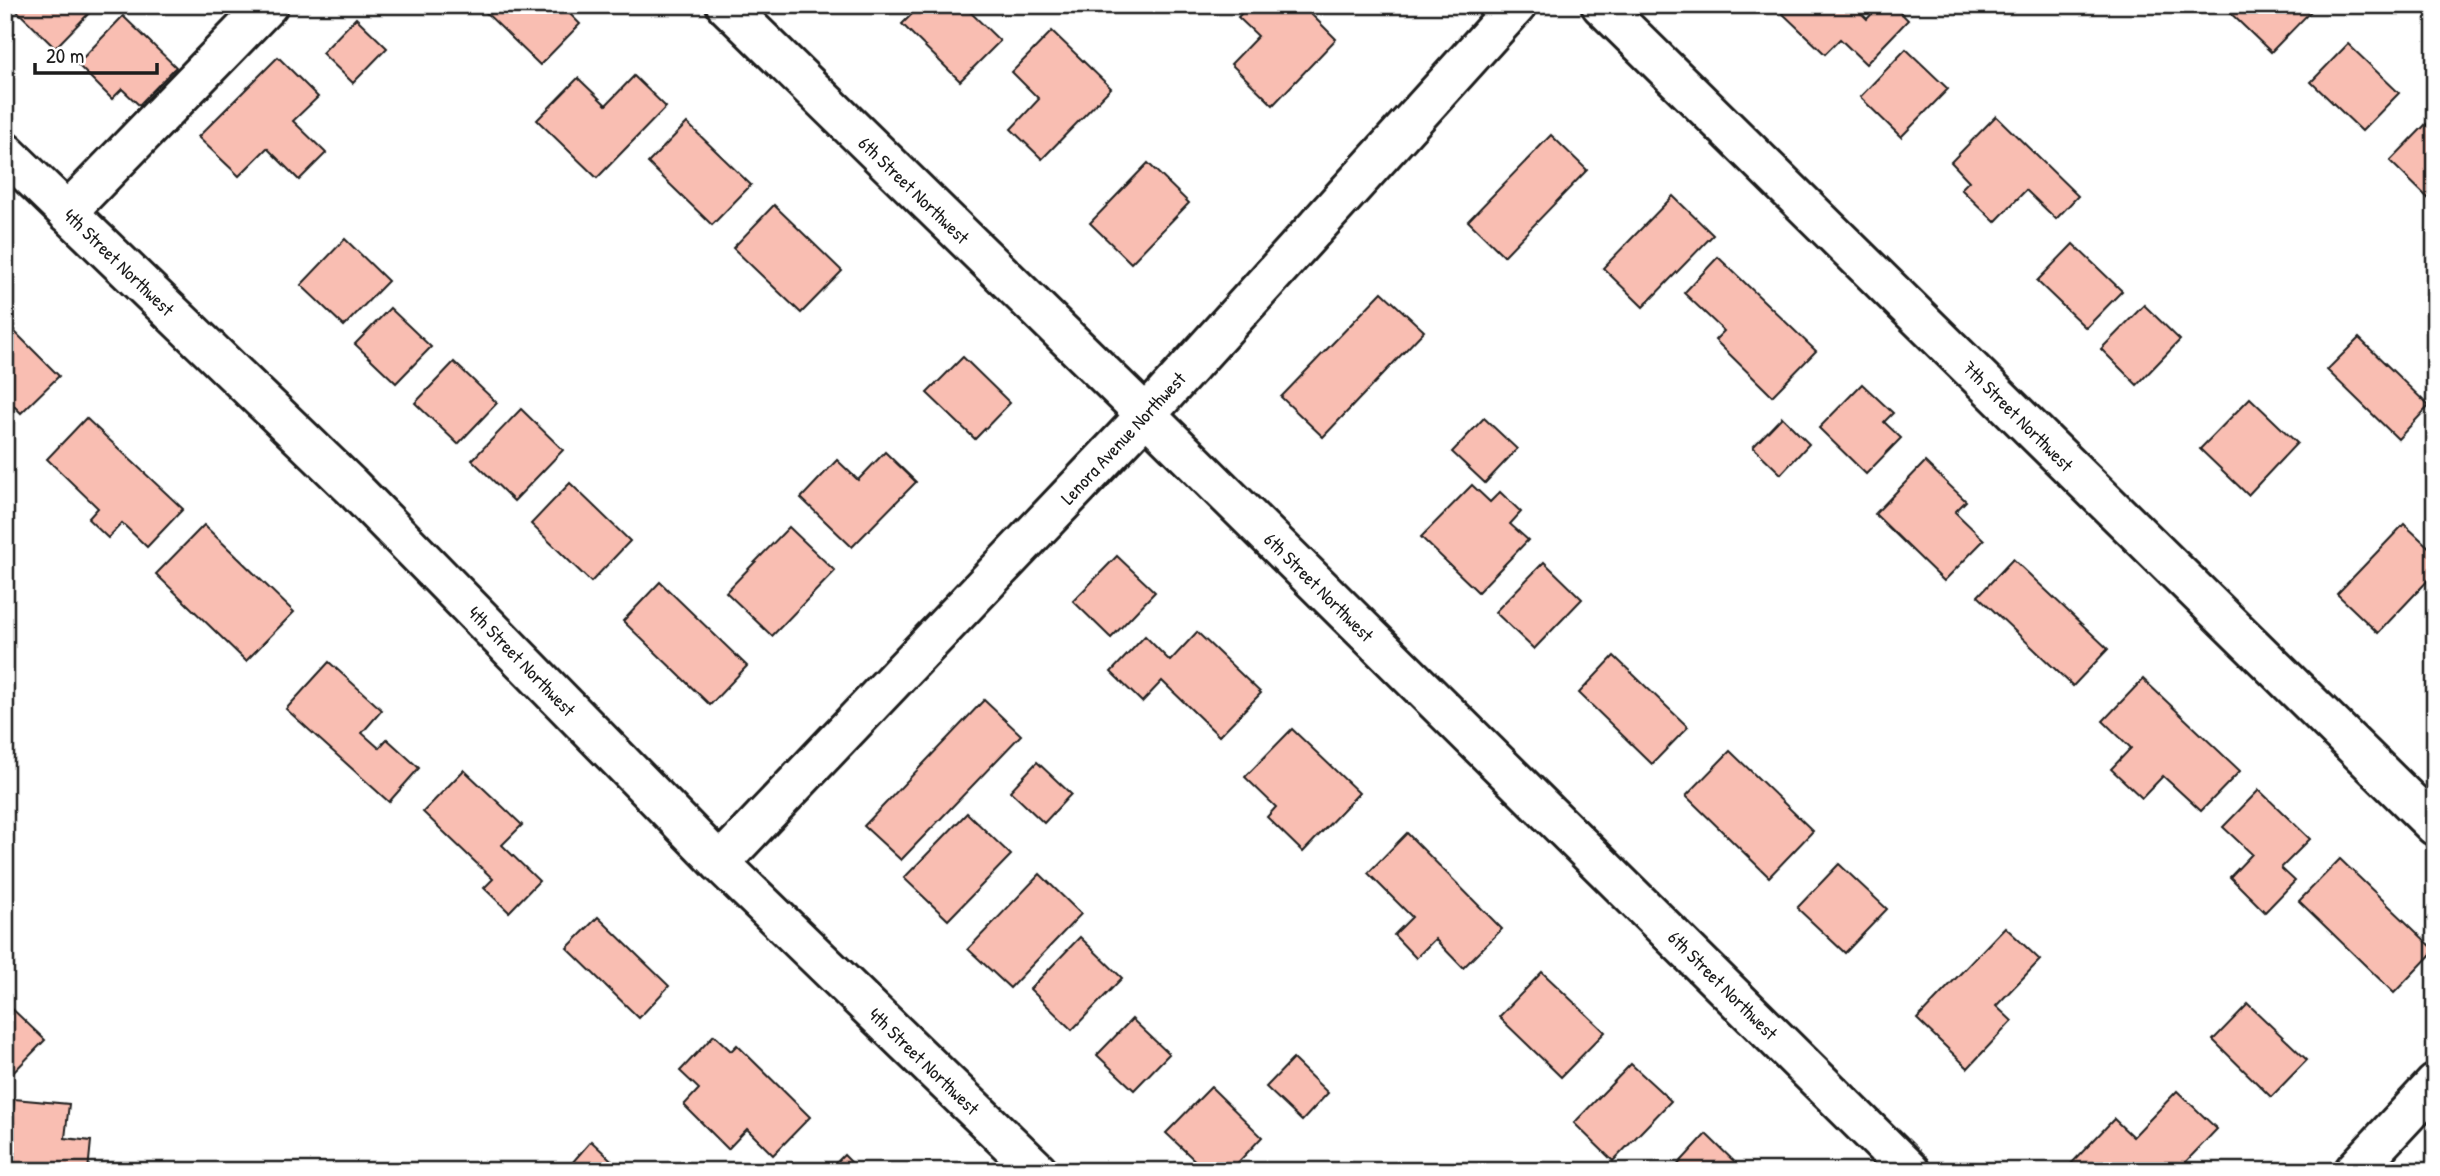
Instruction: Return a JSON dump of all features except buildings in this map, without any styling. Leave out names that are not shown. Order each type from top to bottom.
[{"type":"street","points":[[67,212],[268,5]]},
{"type":"street","name":"6th Street Northwest","points":[[726,5],[1146,415],[1910,1171]]},
{"type":"street","name":"Lenora Avenue Northwest","points":[[720,863],[1146,415],[1517,5]]},
{"type":"street","name":"7th Street Northwest","points":[[1601,5],[2435,826]]},
{"type":"street","name":"4th Street Northwest","points":[[5,152],[351,486],[720,863],[1038,1171]]},
{"type":"street","points":[[2354,1171],[2435,1084]]}]
